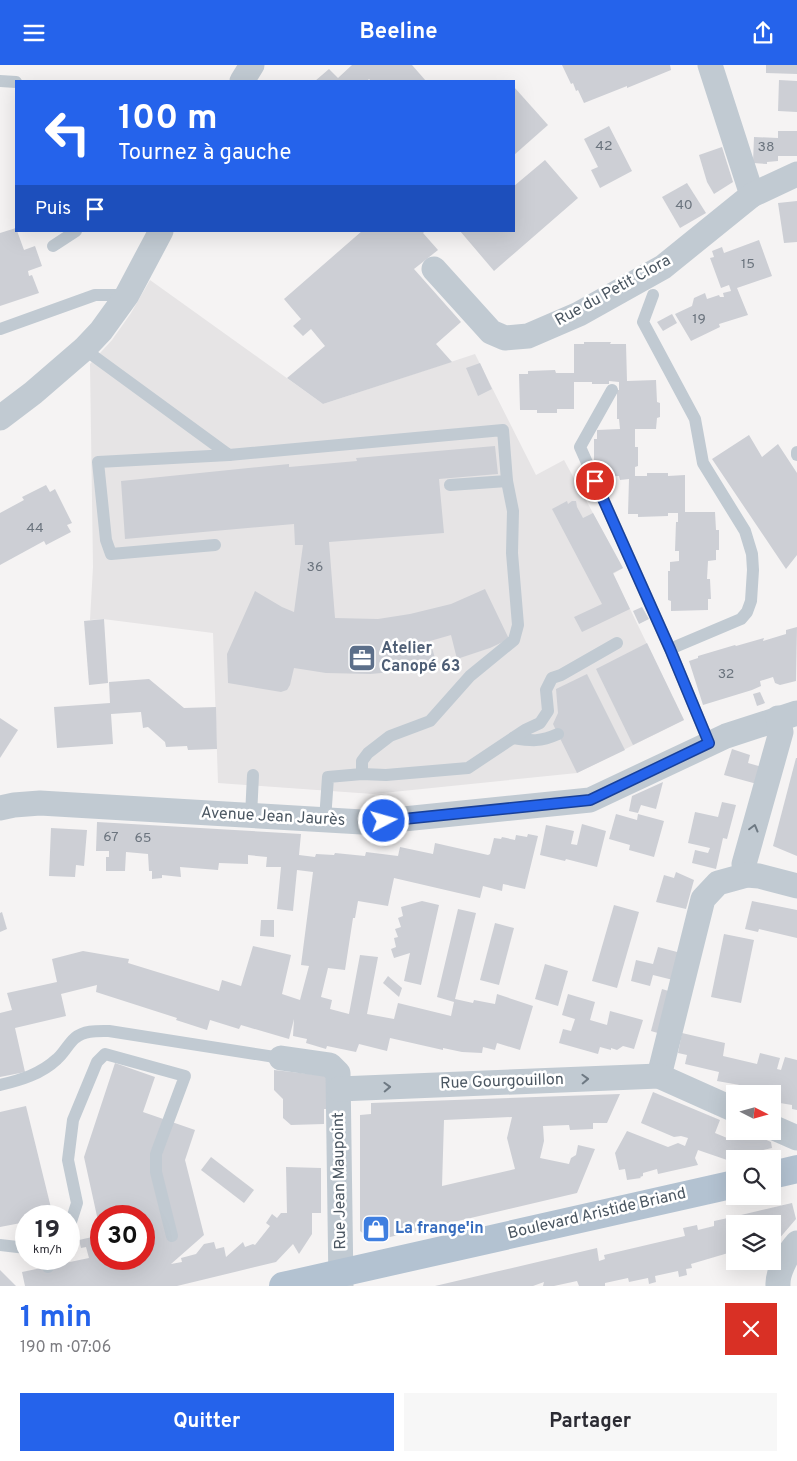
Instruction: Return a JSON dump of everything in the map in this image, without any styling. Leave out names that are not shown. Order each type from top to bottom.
[{"type":"main road","points":[[781,1173],[797,1169]]},
{"type":"main road","name":"Boulevard Aristide Briand","points":[[283,1286],[340,1280],[726,1185]]},
{"type":"street","points":[[243,80],[252,65]]},
{"type":"street","points":[[710,65],[752,195]]},
{"type":"street","name":"Rue du Petit Clora","points":[[434,269],[491,332],[505,338],[528,336],[579,314],[663,267],[752,195],[797,174]]},
{"type":"street","points":[[0,417],[33,393],[102,331],[127,295],[160,232]]},
{"type":"street","points":[[748,875],[744,864],[780,732],[788,716]]},
{"type":"street","name":"Avenue Jean Jaurès","points":[[0,808],[40,803],[326,820],[384,821],[590,800],[709,743],[788,716]]},
{"type":"street","points":[[659,1076],[702,899],[718,883],[748,875],[797,886]]},
{"type":"street","points":[[281,1058],[330,1065],[338,1073],[339,1089]]},
{"type":"street","name":"Rue Gourgouillon","points":[[339,1089],[659,1076],[726,1106]]},
{"type":"street","name":"Rue Jean Maupoint","points":[[339,1089],[340,1280]]},
{"type":"street","points":[[781,1131],[797,1137]]},
{"type":"street","points":[[776,1285],[783,1266],[797,1243]]},
{"type":"lane","points":[[0,81],[15,82]]},
{"type":"lane","points":[[52,245],[74,232]]},
{"type":"lane","points":[[0,329],[95,295],[127,295]]},
{"type":"lane","points":[[653,295],[643,322],[695,419],[704,463],[745,531],[752,553],[753,570],[751,601],[747,612],[741,619],[670,649]]},
{"type":"lane","points":[[84,349],[229,455]]},
{"type":"lane","points":[[612,390],[580,447],[670,649],[709,743]]},
{"type":"lane","points":[[215,545],[111,554],[106,540],[98,462],[229,455],[503,430],[507,481],[513,511],[512,553],[518,625],[514,640],[470,676],[430,721],[390,736],[368,753],[362,761],[362,774]]},
{"type":"lane","points":[[450,485],[507,481]]},
{"type":"lane","points":[[326,820],[328,777],[362,774],[386,775],[468,768],[525,729],[540,723],[548,711],[546,690],[552,678],[561,675],[616,643]]},
{"type":"lane","points":[[513,738],[534,741],[548,739],[558,734]]},
{"type":"lane","points":[[251,816],[253,775]]},
{"type":"lane","points":[[0,1085],[25,1079],[44,1068],[57,1059],[76,1037],[90,1031],[109,1031],[281,1058]]},
{"type":"lane","points":[[76,1205],[68,1160],[74,1121],[97,1062],[106,1054],[184,1076],[156,1154],[156,1172],[172,1236]]},
{"type":"lane","points":[[0,1245],[15,1247]]},
{"type":"shaded area","points":[[150,280],[323,404],[475,354],[536,475],[564,460],[623,568],[613,574],[684,720],[577,773],[373,794],[218,783],[213,633],[103,619],[90,620],[93,567],[90,364],[112,340],[131,313]]},
{"type":"building","points":[[352,65],[412,65],[425,80],[316,80],[329,69],[338,78]]},
{"type":"building","points":[[562,65],[670,65],[671,70],[584,103],[578,90],[576,91],[573,83],[571,84]]},
{"type":"building","points":[[766,65],[797,65],[797,74],[766,73]]},
{"type":"building","points":[[779,80],[797,81],[797,112],[778,111]]},
{"type":"building","points":[[515,88],[548,125],[515,154]]},
{"type":"building","points":[[609,126],[632,171],[600,188],[591,170],[598,167],[584,139]]},
{"type":"building","points":[[778,131],[797,131],[797,156],[778,156],[778,161],[767,162],[767,164],[753,163],[754,137],[778,138]]},
{"type":"building","points":[[722,147],[733,182],[714,194],[707,182],[699,155]]},
{"type":"building","points":[[545,160],[578,198],[494,271],[461,232],[515,232],[515,185]]},
{"type":"building","points":[[687,183],[706,213],[680,228],[662,197]]},
{"type":"building","points":[[797,201],[797,242],[784,243],[778,203]]},
{"type":"building","points":[[15,228],[24,250],[35,246],[42,266],[28,271],[29,276],[32,275],[39,293],[0,306],[0,233]]},
{"type":"building","points":[[361,232],[424,232],[438,250],[414,269],[461,322],[436,344],[452,362],[323,404],[287,378],[325,346],[311,329],[303,336],[293,326],[301,319],[284,299]]},
{"type":"building","points":[[759,240],[772,276],[737,288],[748,315],[719,324],[720,327],[691,341],[675,314],[692,306],[694,298],[705,293],[707,299],[719,295],[724,297],[723,293],[731,291],[729,285],[721,288],[710,258],[714,257],[712,251],[722,247],[724,253]]},
{"type":"building","points":[[672,314],[677,323],[663,331],[657,322]]},
{"type":"building","points":[[584,342],[626,344],[627,381],[656,380],[657,402],[660,403],[660,417],[657,418],[656,429],[635,429],[635,447],[638,447],[638,466],[635,467],[635,476],[647,476],[647,473],[668,473],[668,476],[685,475],[685,512],[715,512],[716,530],[719,530],[719,550],[716,550],[716,560],[708,561],[707,579],[710,579],[711,599],[708,599],[708,610],[671,611],[671,601],[668,600],[668,571],[670,571],[670,562],[679,561],[679,551],[675,551],[678,513],[668,513],[668,516],[638,517],[638,514],[628,514],[629,479],[620,480],[619,476],[597,477],[597,465],[594,465],[594,439],[597,439],[597,430],[620,429],[619,419],[617,419],[617,390],[619,390],[619,382],[609,381],[609,384],[592,384],[592,382],[574,382],[574,409],[557,409],[557,413],[537,413],[537,410],[520,410],[519,374],[528,374],[528,371],[555,370],[556,373],[574,373],[574,344],[584,344]]},
{"type":"building","points":[[480,363],[492,389],[478,396],[466,368]]},
{"type":"building","points":[[749,435],[762,457],[778,444],[797,473],[797,555],[786,569],[712,459]]},
{"type":"building","points":[[495,446],[498,474],[439,479],[444,533],[329,542],[335,618],[378,619],[410,614],[451,604],[485,589],[509,639],[490,648],[457,659],[451,635],[430,641],[437,665],[405,671],[370,674],[326,673],[294,668],[290,685],[287,690],[281,692],[228,683],[227,654],[255,591],[294,612],[303,545],[295,545],[294,524],[125,539],[121,481],[289,464],[289,467],[357,461],[356,458]]},
{"type":"building","points":[[46,485],[50,492],[55,489],[72,523],[67,525],[71,532],[46,545],[44,541],[0,565],[0,513],[24,500],[22,497]]},
{"type":"building","points":[[567,501],[568,504],[576,501],[583,518],[593,513],[623,568],[613,573],[630,609],[582,632],[574,617],[602,604],[552,509]]},
{"type":"building","points":[[642,607],[649,619],[639,624],[633,611]]},
{"type":"building","points":[[104,619],[108,683],[89,685],[84,621]]},
{"type":"building","points":[[797,627],[796,681],[780,685],[775,683],[773,677],[760,681],[761,686],[752,690],[703,705],[689,661],[698,658],[698,656],[735,645],[764,638],[763,641],[786,634],[786,630]]},
{"type":"building","points":[[647,643],[684,720],[633,745],[596,669]]},
{"type":"building","points":[[587,674],[625,750],[577,773],[553,724],[558,713],[556,689]]},
{"type":"building","points":[[149,679],[184,708],[216,707],[217,749],[188,750],[187,746],[166,747],[165,742],[148,727],[143,728],[141,712],[111,714],[113,744],[57,748],[54,707],[110,703],[109,682]]},
{"type":"building","points":[[760,692],[765,703],[757,706],[753,694]]},
{"type":"building","points":[[0,718],[18,730],[0,758]]},
{"type":"building","points":[[732,749],[750,755],[748,763],[762,767],[757,784],[724,775]]},
{"type":"building","points":[[797,758],[797,856],[773,846]]},
{"type":"building","points":[[663,782],[656,809],[641,805],[638,813],[629,811],[632,796]]},
{"type":"building","points":[[722,802],[736,805],[727,839],[723,838],[716,869],[692,863],[695,850],[708,853],[710,848],[688,843],[695,812],[718,817]]},
{"type":"building","points":[[616,814],[637,820],[638,814],[664,821],[654,857],[629,850],[630,845],[609,839]]},
{"type":"building","points":[[97,822],[301,834],[299,855],[315,857],[316,854],[334,855],[335,853],[365,856],[366,852],[398,856],[400,847],[433,854],[435,843],[488,855],[490,854],[494,838],[501,839],[502,837],[515,840],[516,835],[527,837],[528,834],[538,836],[525,889],[503,884],[502,891],[483,886],[480,898],[394,878],[388,906],[358,901],[355,918],[353,918],[345,970],[328,968],[321,997],[332,1000],[330,1009],[349,1014],[360,955],[378,957],[367,1014],[394,1019],[398,1003],[451,1016],[454,1002],[437,997],[458,909],[476,913],[455,999],[473,1003],[474,1000],[495,1004],[497,994],[533,1006],[520,1050],[497,1043],[495,1050],[483,1047],[482,1053],[462,1052],[443,1048],[443,1050],[390,1038],[387,1051],[359,1044],[356,1052],[327,1046],[326,1049],[306,1043],[307,1039],[293,1036],[294,1019],[289,1039],[241,1025],[239,1029],[210,1020],[207,1030],[176,1020],[177,1018],[96,992],[97,985],[61,994],[66,1016],[15,1028],[25,1072],[0,1077],[0,1013],[12,1010],[7,993],[57,982],[52,959],[83,951],[129,959],[128,963],[219,991],[222,980],[241,986],[253,946],[291,955],[282,994],[300,1000],[309,966],[301,965],[313,872],[297,870],[293,911],[277,909],[281,867],[266,867],[267,857],[248,855],[248,864],[219,863],[218,870],[180,867],[181,877],[162,875],[162,878],[152,879],[152,871],[149,871],[148,854],[126,852],[125,871],[106,871],[106,857],[109,857],[109,851],[96,851]]},
{"type":"building","points":[[582,824],[606,831],[597,867],[540,855],[546,825],[574,831],[571,844],[577,845]]},
{"type":"building","points":[[51,828],[87,830],[84,866],[76,865],[75,877],[49,876]]},
{"type":"building","points":[[676,872],[694,880],[686,909],[656,902],[664,875],[674,878]]},
{"type":"building","points":[[422,901],[439,905],[421,985],[404,981],[410,953],[394,958],[391,949],[396,947],[394,938],[398,937],[395,929],[401,927],[398,918],[403,916],[401,907]]},
{"type":"building","points":[[752,901],[797,910],[797,938],[759,929],[758,932],[745,929]]},
{"type":"building","points":[[614,905],[639,912],[617,988],[592,981]]},
{"type":"building","points":[[2,912],[7,929],[0,932],[0,913]]},
{"type":"building","points":[[261,920],[274,920],[274,937],[260,936]]},
{"type":"building","points":[[495,923],[514,928],[499,985],[480,980]]},
{"type":"building","points":[[724,934],[754,940],[741,1003],[711,997]]},
{"type":"building","points":[[658,947],[681,953],[673,980],[653,975],[650,986],[631,981],[636,960],[653,964]]},
{"type":"building","points":[[545,964],[568,971],[558,1006],[535,999]]},
{"type":"building","points":[[388,976],[402,988],[399,997],[383,983]]},
{"type":"building","points":[[662,989],[672,992],[661,1034],[651,1031]]},
{"type":"building","points":[[568,994],[595,1002],[590,1020],[607,1025],[610,1011],[643,1020],[634,1049],[623,1046],[617,1050],[611,1048],[611,1050],[600,1047],[598,1054],[559,1043],[563,1029],[571,1031],[575,1019],[562,1015]]},
{"type":"building","points":[[682,1033],[725,1043],[723,1056],[757,1064],[760,1053],[780,1058],[777,1069],[781,1070],[785,1057],[797,1060],[797,1110],[792,1109],[792,1105],[781,1103],[781,1085],[740,1085],[717,1081],[719,1072],[685,1064],[687,1055],[678,1053]]},
{"type":"building","points":[[115,1063],[155,1077],[143,1112],[195,1130],[185,1160],[204,1235],[171,1264],[182,1262],[181,1258],[196,1254],[204,1244],[214,1242],[216,1249],[224,1247],[226,1257],[243,1242],[245,1247],[255,1245],[270,1226],[266,1223],[272,1214],[277,1218],[281,1213],[287,1213],[286,1167],[321,1168],[321,1213],[312,1213],[312,1234],[299,1254],[293,1244],[276,1262],[177,1286],[25,1286],[22,1272],[32,1270],[80,1270],[80,1260],[89,1258],[86,1247],[81,1248],[80,1240],[90,1238],[90,1270],[155,1270],[155,1205],[95,1205],[84,1157]]},
{"type":"building","points":[[274,1070],[327,1076],[328,1109],[324,1109],[324,1124],[291,1125],[283,1118],[283,1099],[274,1090]]},
{"type":"building","points":[[653,1092],[720,1120],[715,1133],[726,1138],[726,1140],[766,1140],[771,1142],[772,1148],[763,1150],[726,1150],[726,1160],[698,1150],[695,1158],[698,1165],[658,1174],[657,1169],[643,1173],[641,1178],[627,1180],[625,1169],[619,1170],[615,1153],[627,1131],[668,1147],[678,1143],[685,1146],[688,1138],[674,1137],[641,1123]]},
{"type":"building","points":[[620,1094],[607,1123],[593,1123],[593,1129],[570,1130],[569,1125],[543,1126],[544,1141],[540,1158],[569,1164],[571,1158],[576,1155],[578,1145],[595,1149],[577,1193],[373,1241],[360,1231],[360,1115],[371,1114],[371,1103]],"holes":[[[512,1117],[507,1138],[515,1169],[442,1186],[444,1120]]]},
{"type":"building","points":[[26,1106],[50,1205],[15,1205],[15,1224],[0,1227],[0,1112]]},
{"type":"building","points":[[211,1157],[254,1190],[244,1203],[201,1170]]},
{"type":"building","points":[[792,1203],[796,1219],[781,1236],[781,1215],[741,1215]]},
{"type":"building","points":[[726,1218],[726,1254],[691,1264],[692,1268],[686,1269],[687,1275],[679,1277],[678,1271],[655,1276],[656,1282],[649,1284],[648,1278],[629,1282],[628,1278],[605,1283],[605,1286],[579,1286],[577,1281],[554,1286],[543,1286],[544,1282],[533,1286],[435,1286],[597,1248],[599,1261],[605,1259],[604,1255],[685,1236],[683,1228],[697,1225],[698,1230],[714,1226],[714,1221]]},
{"type":"building","points":[[0,1270],[16,1286],[0,1286]]},
{"type":"place","name":"Atelier Canopé 63","points":[[362,658]]},
{"type":"place","name":"La frange'in","points":[[376,1229]]},
{"type":"route","points":[[384,821],[590,800],[709,743],[670,649],[595,481]]}]
